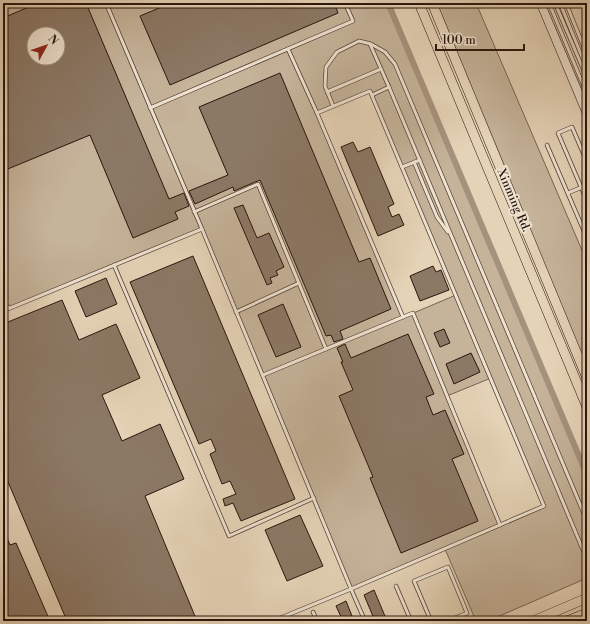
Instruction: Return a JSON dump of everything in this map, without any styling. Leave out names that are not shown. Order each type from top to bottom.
[{"type":"main road","name":"Xinming Rd.","points":[[419,3],[587,407]]},
{"type":"main road","name":"Xinming Rd.","points":[[432,3],[587,378]]},
{"type":"main road","points":[[533,621],[587,598]]},
{"type":"main road","points":[[567,621],[587,613]]},
{"type":"lane","points":[[106,3],[365,621]]},
{"type":"lane","points":[[150,108],[353,21],[345,3]]},
{"type":"lane","points":[[541,3],[587,107]]},
{"type":"lane","points":[[541,3],[587,114]]},
{"type":"lane","points":[[541,3],[587,120]]},
{"type":"lane","points":[[549,3],[587,94]]},
{"type":"lane","points":[[555,3],[587,78]]},
{"type":"lane","points":[[560,3],[587,69]]},
{"type":"lane","points":[[566,3],[587,55]]},
{"type":"lane","points":[[333,106],[325,86],[326,67],[337,52],[359,41],[370,44],[385,52],[395,64],[587,520]]},
{"type":"lane","points":[[370,44],[583,550],[587,552]]},
{"type":"lane","points":[[288,49],[317,113],[403,317]]},
{"type":"lane","points":[[327,92],[381,69]]},
{"type":"lane","points":[[372,95],[389,87]]},
{"type":"lane","points":[[273,621],[544,506],[370,91],[317,113]]},
{"type":"lane","points":[[587,162],[572,127],[558,133],[587,201]]},
{"type":"lane","points":[[547,145],[586,236]]},
{"type":"lane","points":[[402,167],[420,160]]},
{"type":"lane","points":[[414,162],[437,217],[452,236]]},
{"type":"lane","points":[[194,212],[258,184],[326,349]]},
{"type":"lane","points":[[568,193],[587,185]]},
{"type":"lane","points":[[3,311],[202,229]]},
{"type":"lane","points":[[114,265],[229,536],[314,498]]},
{"type":"lane","points":[[236,312],[299,283]]},
{"type":"lane","points":[[3,304],[10,308]]},
{"type":"lane","points":[[263,376],[412,314],[500,525]]},
{"type":"lane","points":[[432,621],[414,581],[448,567],[467,613],[448,621]]},
{"type":"lane","points":[[396,586],[411,621]]},
{"type":"lane","points":[[313,612],[317,621]]},
{"type":"shaded area","points":[[3,3],[388,3],[587,475],[587,578],[488,621],[476,621],[445,549],[351,589],[202,229],[3,311]],"holes":[[[371,91],[456,295],[404,317],[317,113]],[[491,378],[544,506],[500,524],[447,396]]]},
{"type":"shaded area","points":[[432,3],[476,3],[587,262],[587,377]]},
{"type":"building","points":[[38,3],[86,3],[169,199],[184,193],[189,206],[175,212],[178,219],[133,238],[90,135],[3,171],[3,18]]},
{"type":"building","points":[[163,3],[334,3],[338,13],[170,85],[140,16],[164,6]]},
{"type":"building","points":[[280,73],[359,262],[370,258],[391,309],[340,331],[343,339],[334,342],[331,335],[326,336],[260,180],[234,191],[233,187],[195,204],[189,191],[228,175],[199,107]]},
{"type":"building","points":[[353,142],[358,152],[370,147],[394,204],[388,207],[392,217],[399,214],[404,225],[378,236],[341,147]]},
{"type":"building","points":[[243,205],[257,238],[269,233],[284,267],[276,271],[278,275],[270,278],[272,283],[267,285],[234,208]]},
{"type":"building","points":[[193,256],[295,499],[241,521],[233,503],[225,506],[223,499],[236,494],[230,481],[222,484],[210,454],[216,451],[211,439],[199,444],[130,282]]},
{"type":"building","points":[[433,266],[436,272],[441,270],[449,290],[420,301],[410,276]]},
{"type":"building","points":[[106,278],[117,304],[86,317],[75,291]]},
{"type":"building","points":[[62,300],[79,340],[116,324],[140,378],[102,395],[122,441],[160,424],[184,479],[145,496],[197,621],[67,621],[3,470],[3,324]]},
{"type":"building","points":[[283,304],[301,347],[276,357],[258,315]]},
{"type":"building","points":[[444,329],[450,343],[440,347],[434,333]]},
{"type":"building","points":[[408,334],[434,394],[426,397],[433,415],[445,410],[464,454],[452,459],[478,521],[401,553],[370,478],[373,477],[339,396],[353,390],[341,362],[343,362],[337,348],[345,344],[351,358]]},
{"type":"building","points":[[471,353],[480,372],[454,384],[446,364]]},
{"type":"building","points":[[300,515],[323,566],[287,581],[265,530]]},
{"type":"building","points":[[3,528],[10,545],[16,543],[50,621],[3,621]]},
{"type":"building","points":[[374,590],[387,621],[375,621],[364,595]]},
{"type":"building","points":[[346,601],[354,621],[343,621],[336,606]]},
{"type":"waterway","points":[[388,3],[587,475]]}]
